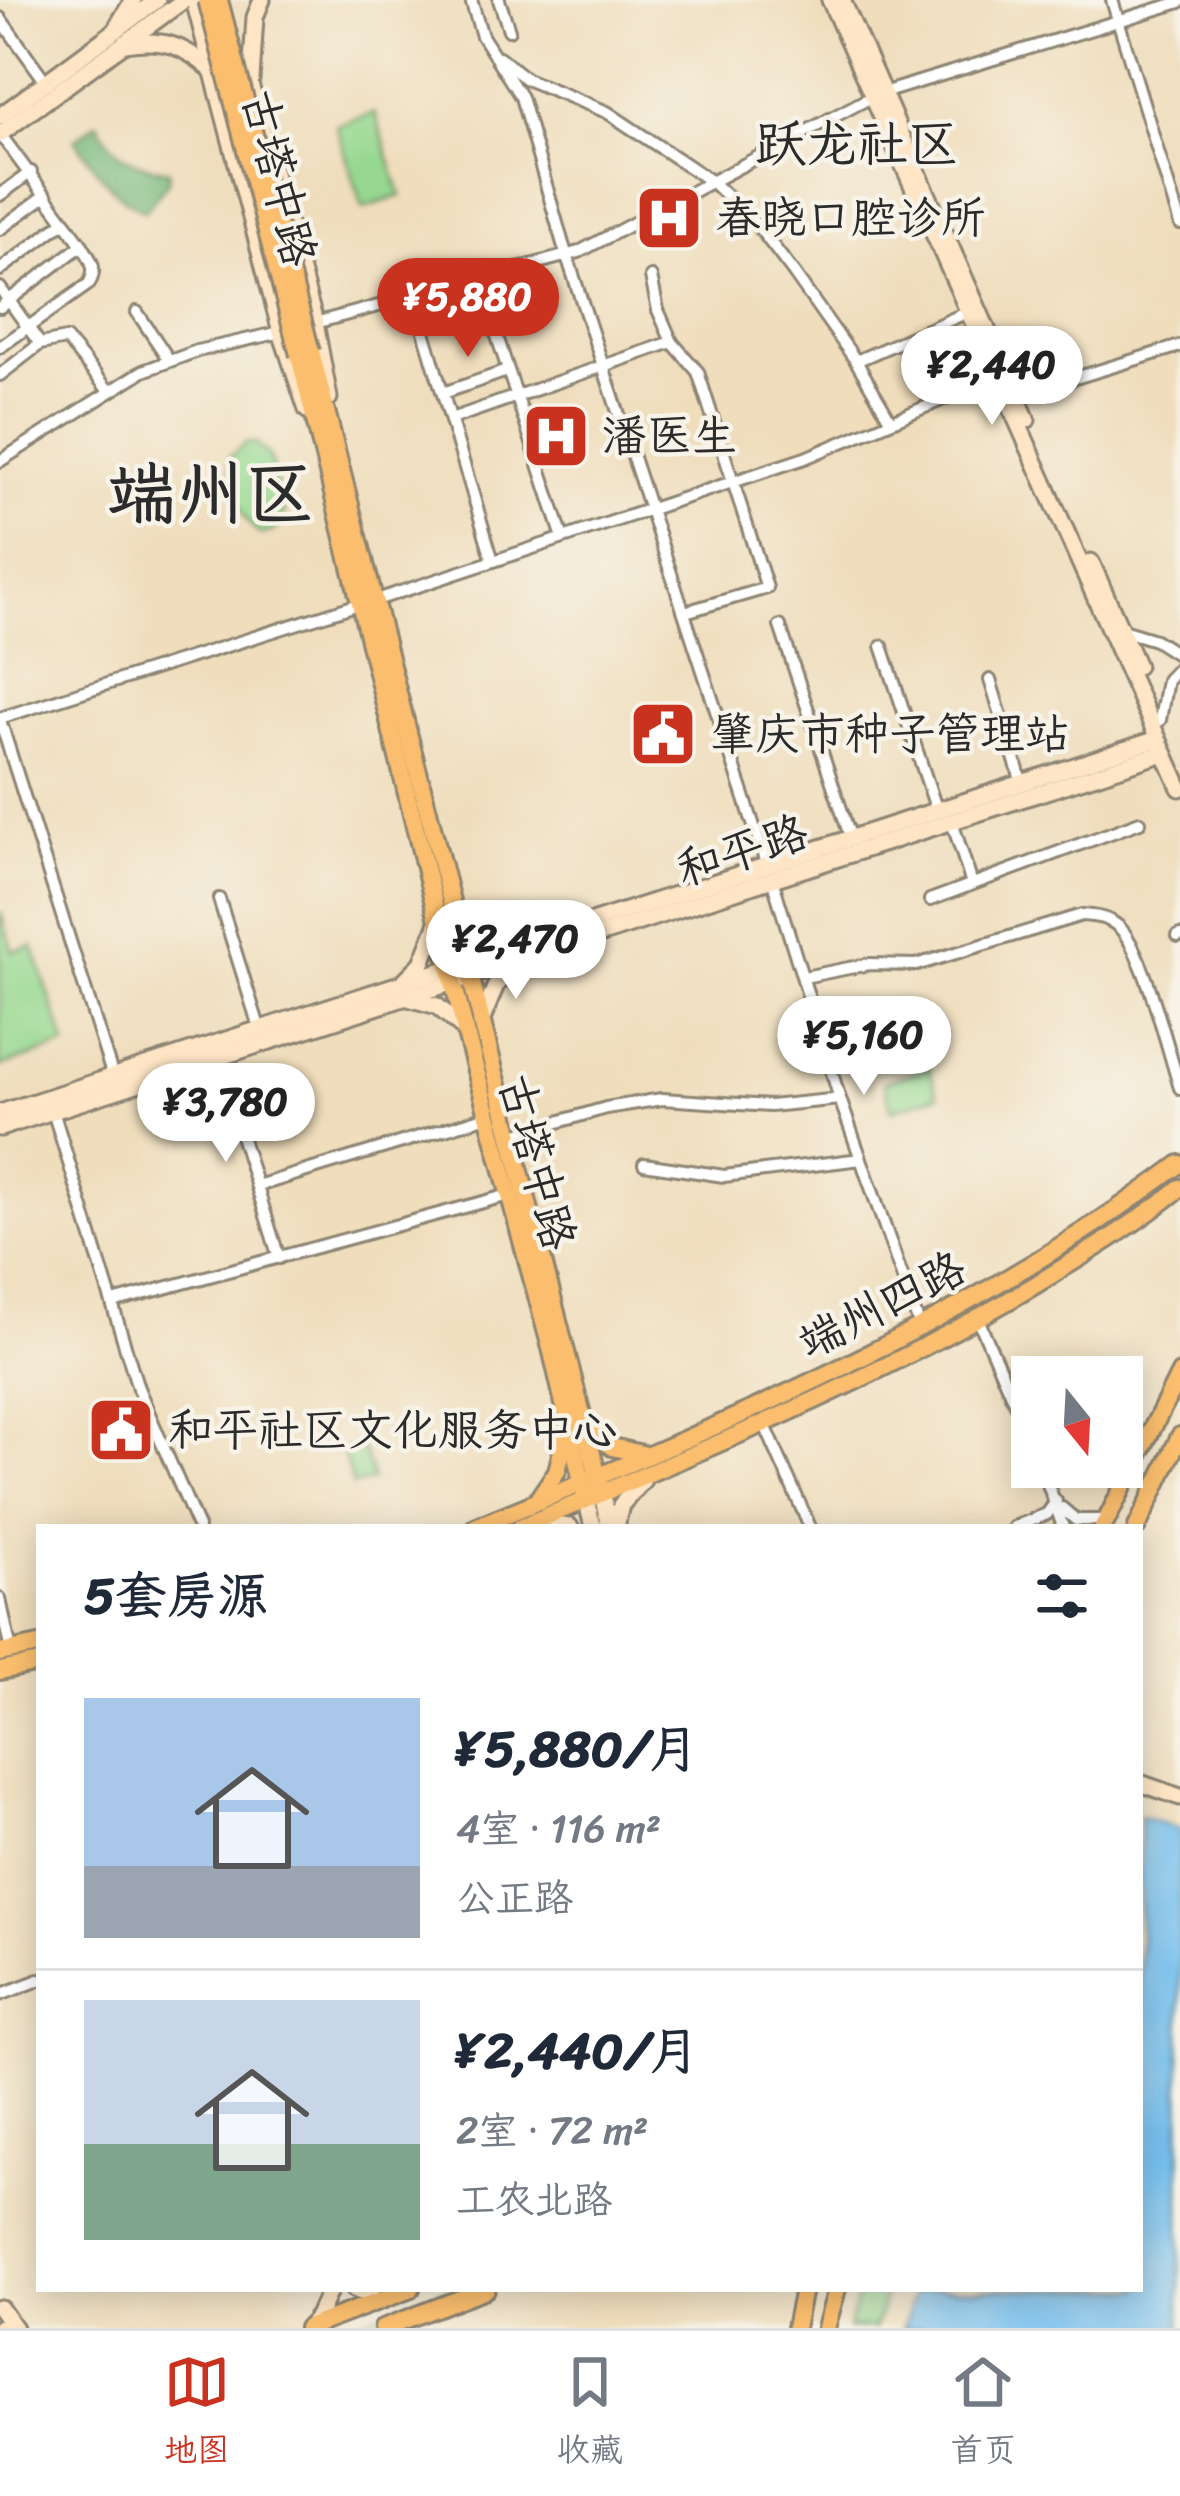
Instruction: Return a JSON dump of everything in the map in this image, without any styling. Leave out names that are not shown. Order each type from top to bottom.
[{"type":"main road","points":[[117,38],[134,0]]},
{"type":"main road","points":[[0,134],[157,0]]},
{"type":"main road","points":[[0,116],[46,82],[184,0]]},
{"type":"main road","name":"古塔中路","points":[[194,0],[294,379],[326,440]]},
{"type":"main road","points":[[207,0],[305,354]]},
{"type":"main road","points":[[223,0],[305,354]]},
{"type":"main road","name":"古塔中路","points":[[223,0],[315,323],[326,370],[326,440]]},
{"type":"main road","points":[[220,94],[230,87],[251,88],[255,17],[262,0]]},
{"type":"main road","points":[[830,0],[879,94],[1180,766]]},
{"type":"main road","points":[[842,0],[968,312],[1180,788]]},
{"type":"main road","points":[[117,38],[173,44],[214,72]]},
{"type":"main road","name":"古塔中路","points":[[305,354],[448,917],[488,1116],[558,1350]]},
{"type":"main road","name":"和平路","points":[[769,872],[851,838],[1022,783],[1161,746]]},
{"type":"main road","name":"和平路","points":[[0,1128],[769,872],[952,822],[1161,746]]},
{"type":"main road","points":[[448,917],[481,943],[524,953],[501,977],[472,1028],[403,992],[448,917]]},
{"type":"main road","name":"和平路","points":[[0,1113],[260,1030],[403,992]]},
{"type":"main road","name":"古塔中路","points":[[472,1028],[510,1136],[592,1488]]},
{"type":"main road","name":"端州四路","points":[[650,1463],[764,1424],[1058,1250],[1180,1164]]},
{"type":"main road","name":"端州四路","points":[[592,1488],[978,1318],[1176,1194]]},
{"type":"main road","points":[[1143,1446],[1180,1373]]},
{"type":"main road","points":[[533,1504],[557,1471],[578,1425],[650,1463],[621,1504],[614,1524]]},
{"type":"main road","points":[[1138,1524],[1180,1436]]},
{"type":"main road","points":[[483,1524],[592,1488]]},
{"type":"main road","points":[[528,1524],[592,1488]]},
{"type":"main road","points":[[592,1488],[593,1524]]},
{"type":"main road","points":[[592,1488],[611,1524]]},
{"type":"main road","points":[[1105,1523],[1122,1488]]},
{"type":"main road","points":[[1140,1488],[1146,1489],[1150,1499]]},
{"type":"main road","points":[[6,1652],[36,1646]]},
{"type":"main road","points":[[0,1671],[36,1664]]},
{"type":"main road","points":[[1143,1784],[1180,1797]]},
{"type":"main road","points":[[1143,1794],[1180,1807]]},
{"type":"main road","points":[[308,2328],[329,2292]]},
{"type":"main road","points":[[361,2292],[382,2300]]},
{"type":"main road","points":[[308,2328],[403,2292]]},
{"type":"main road","points":[[383,2328],[473,2292]]},
{"type":"main road","points":[[796,2328],[802,2292]]},
{"type":"main road","points":[[826,2328],[836,2292]]},
{"type":"main road","points":[[0,2308],[14,2328]]},
{"type":"street","points":[[471,0],[487,46],[521,97],[567,256],[840,1099],[921,1330]]},
{"type":"street","points":[[499,0],[509,30]]},
{"type":"street","points":[[1112,0],[1180,224]]},
{"type":"street","points":[[315,323],[567,256],[879,94],[1180,2]]},
{"type":"street","points":[[0,18],[46,82]]},
{"type":"street","points":[[487,46],[526,79],[607,112],[712,182],[758,226],[856,361],[891,421]]},
{"type":"street","points":[[0,134],[32,172],[94,265],[89,284],[0,347]]},
{"type":"street","points":[[0,195],[32,172]]},
{"type":"street","points":[[0,229],[46,195]]},
{"type":"street","points":[[0,270],[65,220]]},
{"type":"street","points":[[5,303],[82,245]]},
{"type":"street","points":[[518,271],[530,306],[491,318],[563,538]]},
{"type":"street","points":[[651,277],[672,342],[698,372],[767,588],[685,612]]},
{"type":"street","points":[[0,288],[5,303],[28,324],[40,344]]},
{"type":"street","points":[[414,298],[494,561]]},
{"type":"street","points":[[137,312],[169,360]]},
{"type":"street","points":[[856,361],[968,312]]},
{"type":"street","points":[[0,461],[109,391],[169,360],[281,332]]},
{"type":"street","points":[[1,372],[40,344],[66,339],[109,391]]},
{"type":"street","points":[[451,418],[672,342]]},
{"type":"street","points":[[1016,396],[1180,346]]},
{"type":"street","points":[[443,393],[507,371]]},
{"type":"street","points":[[113,1077],[0,719],[805,458],[996,377]]},
{"type":"street","points":[[780,626],[851,838]]},
{"type":"street","points":[[1122,630],[1155,640],[1180,656]]},
{"type":"street","points":[[882,646],[937,811]]},
{"type":"street","points":[[1160,721],[1167,680],[1180,666]]},
{"type":"street","points":[[990,680],[1022,783]]},
{"type":"street","points":[[952,822],[972,884]]},
{"type":"street","points":[[930,900],[1140,822]]},
{"type":"street","points":[[220,899],[260,1030]]},
{"type":"street","points":[[804,977],[868,964],[916,965],[1082,915],[1107,919],[1122,931],[1135,953],[1180,1088]]},
{"type":"street","points":[[217,1058],[279,1258]]},
{"type":"street","points":[[510,1136],[606,1108],[662,1099],[770,1106],[840,1099]]},
{"type":"street","points":[[53,1111],[137,1388],[197,1524]]},
{"type":"street","points":[[257,1186],[488,1116]]},
{"type":"street","points":[[644,1164],[724,1176],[861,1159]]},
{"type":"street","points":[[113,1302],[509,1196]]},
{"type":"street","points":[[978,1318],[1011,1394]]},
{"type":"street","points":[[764,1424],[809,1524]]},
{"type":"street","points":[[1051,1488],[1062,1524]]},
{"type":"street","points":[[1056,1501],[1076,1520],[1105,1523]]},
{"type":"street","points":[[1022,1524],[1047,1514],[1056,1501]]},
{"type":"street","points":[[0,1599],[6,1652]]},
{"type":"street","points":[[0,1996],[36,1981]]},
{"type":"green space","points":[[375,113],[401,196],[363,208],[336,125]]},
{"type":"green space","points":[[98,122],[110,143],[126,157],[169,171],[168,182],[145,211],[114,190],[75,139]]},
{"type":"green space","points":[[246,443],[255,443],[269,455],[284,513],[276,528],[260,534],[247,520],[232,477],[230,457]]},
{"type":"green space","points":[[0,911],[13,952],[33,946],[66,1045],[0,1067]]},
{"type":"green space","points":[[929,1067],[938,1095],[892,1110],[883,1082]]},
{"type":"green space","points":[[361,1444],[373,1480],[353,1486],[342,1451]]},
{"type":"green space","points":[[436,2292],[466,2293],[367,2328],[364,2319]]},
{"type":"green space","points":[[859,2292],[885,2292],[875,2328],[848,2328]]},
{"type":"water","points":[[1143,1817],[1180,1829],[1180,2328],[903,2328],[914,2292],[1143,2292]]},
{"type":"place","name":"春晓口腔诊所","points":[[669,218]]},
{"type":"place","name":"潘医生","points":[[556,436]]},
{"type":"place","name":"肇庆市种子管理站","points":[[663,734]]},
{"type":"place","name":"和平社区文化服务中心","points":[[121,1430]]},
{"type":"district","name":"跃龙社区","points":[[857,144]]},
{"type":"district","name":"端州区","points":[[211,494]]}]
